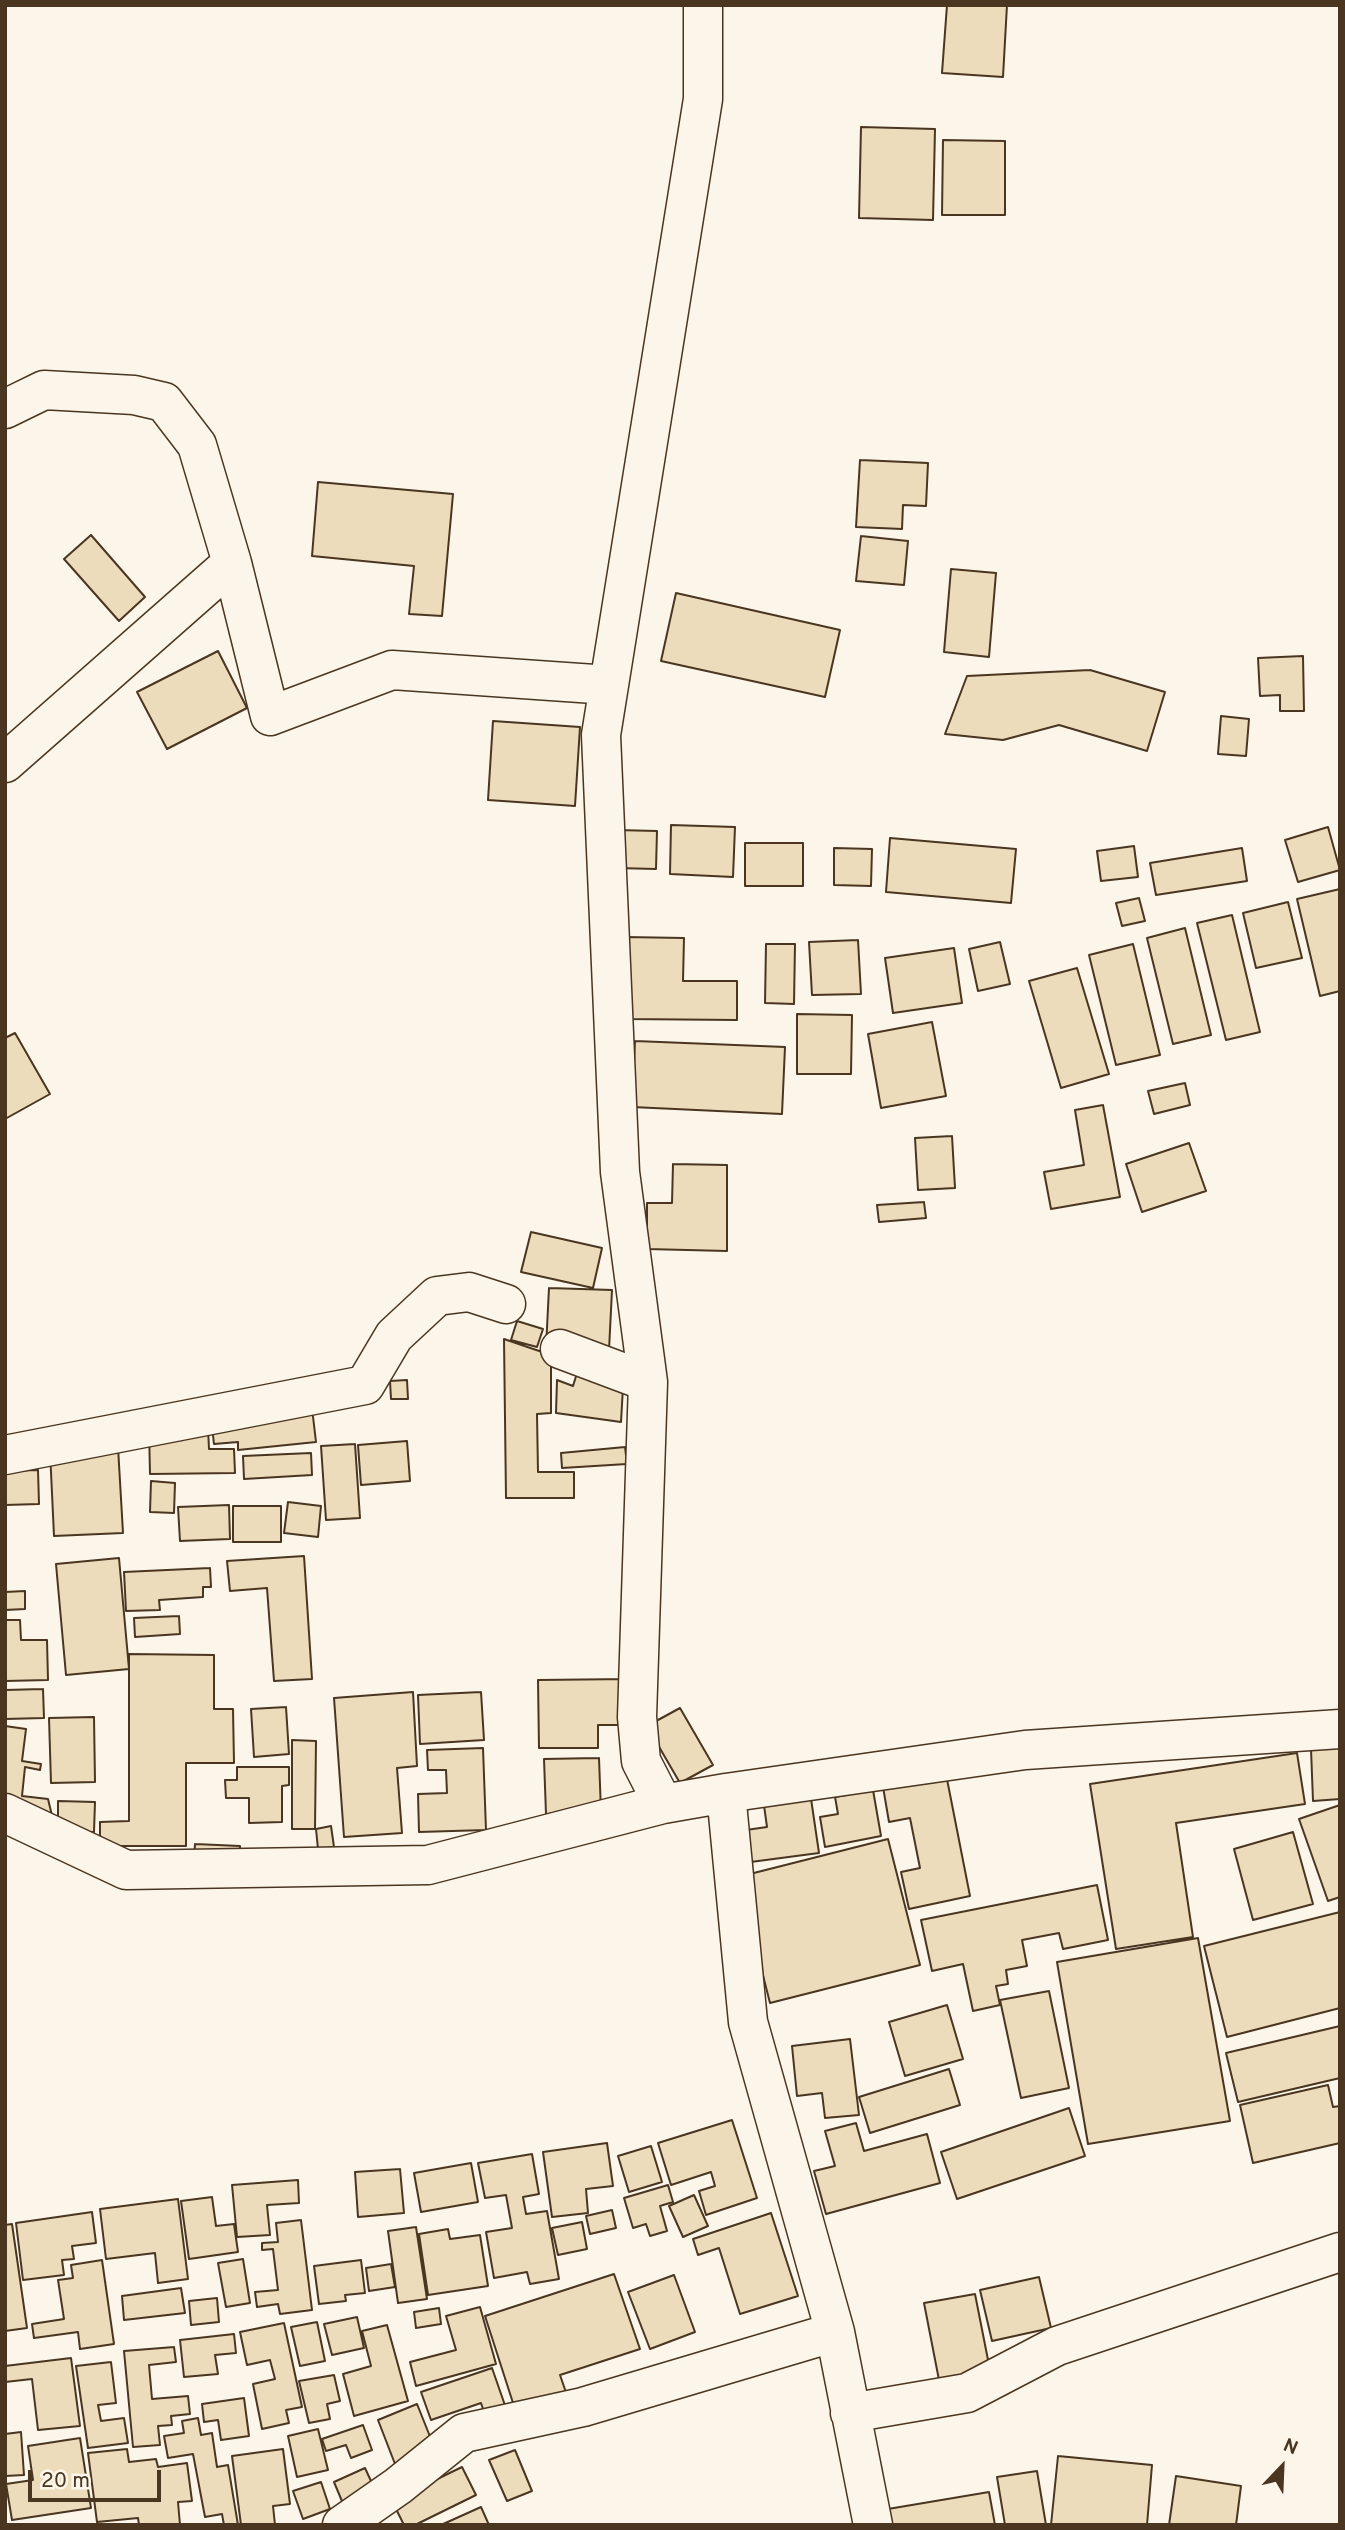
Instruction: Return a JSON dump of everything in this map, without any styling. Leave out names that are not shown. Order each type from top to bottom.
[{"type":"street","points":[[663,1804],[641,1761],[638,1717],[648,1382],[620,1172],[601,735],[703,99],[703,5]]},
{"type":"street","points":[[5,410],[44,390],[134,395],[164,402],[197,445],[232,563],[270,716],[392,670],[609,685]]},
{"type":"street","points":[[5,763],[232,563]]},
{"type":"street","points":[[5,1455],[365,1385],[394,1336],[437,1296],[469,1292],[506,1304]]},
{"type":"street","points":[[560,1349],[648,1382]]},
{"type":"street","points":[[5,1813],[126,1870],[428,1865],[663,1804],[726,1793],[1025,1750],[1340,1729]]},
{"type":"street","points":[[726,1793],[748,2022],[835,2332],[873,2525]]},
{"type":"street","points":[[850,2413],[967,2393],[1057,2346],[1340,2252]]},
{"type":"street","points":[[342,2525],[398,2486],[464,2433],[583,2407],[835,2332]]},
{"type":"building","points":[[947,5],[1007,5],[1003,77],[942,73]]},
{"type":"building","points":[[861,127],[935,129],[933,220],[859,218]]},
{"type":"building","points":[[943,140],[1005,141],[1005,215],[942,215]]},
{"type":"building","points":[[860,460],[928,463],[926,506],[903,505],[902,529],[856,527]]},
{"type":"building","points":[[318,482],[453,494],[442,616],[409,614],[414,566],[312,556]]},
{"type":"building","points":[[91,535],[145,597],[119,621],[64,559]]},
{"type":"building","points":[[861,536],[908,541],[904,585],[856,581]]},
{"type":"building","points":[[951,569],[996,573],[989,657],[944,652]]},
{"type":"building","points":[[676,593],[840,630],[825,697],[661,661]]},
{"type":"building","points":[[218,651],[247,708],[167,749],[137,692]]},
{"type":"building","points":[[1303,656],[1304,711],[1280,711],[1280,695],[1260,696],[1258,658]]},
{"type":"building","points":[[1090,670],[1165,692],[1147,751],[1059,725],[1003,740],[945,734],[967,676]]},
{"type":"building","points":[[1221,716],[1249,719],[1246,756],[1218,754]]},
{"type":"building","points":[[493,721],[580,727],[575,806],[488,800]]},
{"type":"building","points":[[671,825],[735,827],[733,877],[670,874]]},
{"type":"building","points":[[1328,827],[1340,870],[1298,882],[1285,840]]},
{"type":"building","points":[[616,830],[657,831],[656,869],[616,868]]},
{"type":"building","points":[[890,838],[1016,849],[1011,903],[886,892]]},
{"type":"building","points":[[745,843],[803,843],[803,886],[745,886]]},
{"type":"building","points":[[1134,846],[1138,877],[1101,881],[1097,851]]},
{"type":"building","points":[[834,848],[872,849],[871,886],[834,885]]},
{"type":"building","points":[[1242,848],[1247,881],[1156,895],[1150,863]]},
{"type":"building","points":[[1340,889],[1340,991],[1320,996],[1297,899]]},
{"type":"building","points":[[1139,898],[1145,921],[1122,926],[1116,903]]},
{"type":"building","points":[[1288,902],[1302,958],[1256,968],[1243,913]]},
{"type":"building","points":[[1232,915],[1260,1032],[1226,1040],[1197,923]]},
{"type":"building","points":[[1185,928],[1211,1035],[1173,1044],[1147,938]]},
{"type":"building","points":[[625,937],[684,938],[683,981],[737,981],[737,1020],[625,1019]]},
{"type":"building","points":[[858,940],[861,994],[812,995],[809,942]]},
{"type":"building","points":[[1000,942],[1010,984],[978,991],[969,949]]},
{"type":"building","points":[[766,944],[795,944],[794,1004],[765,1003]]},
{"type":"building","points":[[1133,944],[1160,1055],[1116,1065],[1089,955]]},
{"type":"building","points":[[954,948],[962,1003],[893,1013],[885,958]]},
{"type":"building","points":[[1077,968],[1109,1074],[1061,1088],[1029,981]]},
{"type":"building","points":[[797,1014],[852,1015],[851,1074],[797,1074]]},
{"type":"building","points":[[932,1022],[946,1096],[881,1108],[868,1034]]},
{"type":"building","points":[[15,1033],[50,1094],[5,1119],[5,1038]]},
{"type":"building","points":[[635,1041],[785,1047],[782,1114],[632,1107]]},
{"type":"building","points":[[1185,1083],[1190,1105],[1154,1114],[1148,1091]]},
{"type":"building","points":[[1103,1105],[1120,1197],[1051,1209],[1044,1172],[1084,1165],[1075,1110]]},
{"type":"building","points":[[952,1136],[955,1188],[918,1190],[915,1138]]},
{"type":"building","points":[[1189,1143],[1206,1191],[1142,1212],[1126,1164]]},
{"type":"building","points":[[673,1164],[727,1165],[727,1251],[647,1249],[647,1203],[672,1203]]},
{"type":"building","points":[[924,1202],[926,1218],[879,1222],[877,1205]]},
{"type":"building","points":[[531,1232],[602,1248],[593,1288],[521,1272]]},
{"type":"building","points":[[549,1288],[612,1290],[609,1350],[546,1348]]},
{"type":"building","points":[[517,1321],[543,1329],[537,1347],[511,1340]]},
{"type":"building","points":[[504,1339],[551,1355],[551,1413],[537,1414],[538,1472],[574,1472],[574,1498],[506,1498]]},
{"type":"building","points":[[578,1370],[623,1387],[621,1422],[556,1413],[557,1380],[573,1386]]},
{"type":"building","points":[[407,1380],[408,1399],[391,1399],[390,1381]]},
{"type":"building","points":[[312,1408],[316,1442],[238,1450],[238,1442],[214,1444],[211,1418]]},
{"type":"building","points":[[208,1428],[209,1449],[234,1449],[235,1473],[150,1474],[149,1429]]},
{"type":"building","points":[[407,1441],[410,1481],[361,1485],[358,1445]]},
{"type":"building","points":[[355,1444],[360,1518],[326,1520],[321,1446]]},
{"type":"building","points":[[118,1447],[123,1533],[54,1536],[50,1451]]},
{"type":"building","points":[[625,1447],[627,1464],[562,1468],[561,1453]]},
{"type":"building","points":[[311,1453],[312,1475],[244,1479],[243,1456]]},
{"type":"building","points":[[38,1470],[39,1504],[5,1505],[5,1471]]},
{"type":"building","points":[[151,1481],[175,1483],[174,1513],[150,1512]]},
{"type":"building","points":[[288,1502],[321,1506],[318,1537],[284,1533]]},
{"type":"building","points":[[229,1505],[230,1539],[180,1541],[178,1507]]},
{"type":"building","points":[[233,1506],[281,1506],[281,1542],[233,1542]]},
{"type":"building","points":[[304,1556],[312,1679],[274,1681],[267,1588],[230,1591],[227,1561]]},
{"type":"building","points":[[119,1558],[129,1669],[66,1675],[56,1564]]},
{"type":"building","points":[[210,1568],[211,1587],[203,1587],[203,1597],[159,1600],[160,1610],[126,1611],[124,1572]]},
{"type":"building","points":[[25,1591],[25,1609],[5,1610],[5,1592]]},
{"type":"building","points":[[179,1616],[180,1634],[135,1637],[134,1618]]},
{"type":"building","points":[[5,1620],[20,1620],[21,1640],[47,1640],[48,1680],[5,1681]]},
{"type":"building","points":[[129,1654],[214,1655],[214,1709],[233,1709],[234,1763],[186,1763],[186,1846],[100,1846],[100,1822],[129,1821]]},
{"type":"building","points":[[629,1679],[630,1725],[598,1725],[598,1748],[539,1748],[538,1680]]},
{"type":"building","points":[[43,1689],[44,1718],[5,1719],[5,1690]]},
{"type":"building","points":[[413,1692],[417,1766],[397,1768],[402,1833],[344,1837],[334,1698]]},
{"type":"building","points":[[481,1692],[484,1740],[420,1744],[418,1695]]},
{"type":"building","points":[[286,1707],[289,1754],[254,1757],[251,1709]]},
{"type":"building","points":[[680,1708],[713,1765],[680,1783],[647,1726]]},
{"type":"building","points":[[94,1717],[95,1782],[51,1783],[49,1718]]},
{"type":"building","points":[[5,1726],[26,1729],[22,1761],[41,1764],[40,1770],[25,1767],[22,1796],[48,1799],[55,1828],[5,1806]]},
{"type":"building","points":[[292,1740],[316,1741],[315,1829],[292,1829]]},
{"type":"building","points":[[1340,1747],[1340,1799],[1313,1801],[1311,1749]]},
{"type":"building","points":[[483,1748],[486,1830],[419,1832],[418,1794],[447,1793],[446,1770],[428,1770],[427,1750]]},
{"type":"building","points":[[1297,1753],[1305,1804],[1176,1823],[1193,1937],[1116,1949],[1090,1784]]},
{"type":"building","points":[[599,1758],[601,1812],[546,1814],[544,1759]]},
{"type":"building","points":[[237,1767],[289,1767],[289,1785],[282,1786],[282,1822],[249,1823],[249,1798],[226,1798],[225,1780],[237,1780]]},
{"type":"building","points":[[945,1769],[970,1896],[909,1909],[901,1872],[920,1868],[910,1818],[889,1822],[882,1781]]},
{"type":"building","points":[[809,1785],[819,1853],[743,1863],[739,1831],[767,1827],[762,1791]]},
{"type":"building","points":[[873,1790],[881,1836],[825,1847],[820,1817],[838,1814],[835,1797]]},
{"type":"building","points":[[58,1801],[95,1802],[94,1832],[58,1832]]},
{"type":"building","points":[[1340,1805],[1340,1897],[1328,1901],[1299,1819]]},
{"type":"building","points":[[331,1826],[334,1847],[318,1849],[316,1829]]},
{"type":"building","points":[[1293,1832],[1313,1904],[1253,1920],[1234,1849]]},
{"type":"building","points":[[888,1839],[920,1965],[770,2003],[738,1877]]},
{"type":"building","points":[[195,1844],[240,1846],[240,1863],[194,1861]]},
{"type":"building","points":[[1097,1885],[1108,1940],[1063,1949],[1059,1933],[1022,1940],[1027,1966],[1006,1970],[1008,1984],[996,1986],[1000,2005],[973,2011],[963,1964],[932,1971],[921,1920]]},
{"type":"building","points":[[1340,1912],[1340,2008],[1227,2037],[1204,1946]]},
{"type":"building","points":[[1198,1938],[1230,2121],[1088,2144],[1057,1962]]},
{"type":"building","points":[[1049,1991],[1069,2088],[1021,2098],[1000,2000]]},
{"type":"building","points":[[947,2005],[963,2059],[905,2076],[889,2022]]},
{"type":"building","points":[[1340,2026],[1340,2078],[1238,2102],[1226,2053]]},
{"type":"building","points":[[850,2039],[859,2115],[825,2118],[822,2093],[797,2096],[792,2046]]},
{"type":"building","points":[[949,2069],[960,2105],[870,2133],[859,2097]]},
{"type":"building","points":[[1328,2085],[1333,2107],[1340,2106],[1340,2143],[1253,2163],[1240,2105]]},
{"type":"building","points":[[1069,2108],[1085,2156],[957,2199],[941,2152]]},
{"type":"building","points":[[732,2120],[757,2198],[706,2215],[699,2191],[715,2186],[711,2172],[671,2185],[658,2143]]},
{"type":"building","points":[[856,2123],[864,2151],[927,2134],[940,2183],[826,2214],[814,2171],[835,2166],[825,2131]]},
{"type":"building","points":[[607,2143],[613,2186],[586,2189],[588,2213],[552,2217],[543,2152]]},
{"type":"building","points":[[651,2146],[662,2182],[629,2192],[618,2156]]},
{"type":"building","points":[[532,2154],[539,2194],[523,2197],[526,2214],[547,2211],[559,2279],[530,2284],[527,2272],[494,2278],[486,2232],[512,2228],[506,2195],[485,2198],[478,2163]]},
{"type":"building","points":[[471,2163],[478,2202],[421,2212],[414,2173]]},
{"type":"building","points":[[400,2169],[404,2213],[358,2217],[355,2172]]},
{"type":"building","points":[[298,2180],[299,2203],[267,2205],[270,2235],[237,2237],[232,2185]]},
{"type":"building","points":[[668,2185],[673,2202],[660,2206],[667,2231],[650,2236],[646,2224],[633,2228],[624,2198]]},
{"type":"building","points":[[694,2195],[708,2226],[683,2237],[669,2206]]},
{"type":"building","points":[[212,2197],[216,2226],[234,2224],[238,2252],[189,2259],[181,2201]]},
{"type":"building","points":[[178,2199],[188,2279],[158,2283],[155,2253],[106,2259],[100,2209]]},
{"type":"building","points":[[612,2210],[616,2228],[590,2234],[586,2216]]},
{"type":"building","points":[[92,2212],[96,2243],[72,2246],[74,2259],[62,2260],[64,2275],[23,2280],[16,2223]]},
{"type":"building","points":[[771,2213],[798,2296],[740,2314],[719,2248],[698,2255],[693,2239]]},
{"type":"building","points":[[301,2220],[312,2310],[280,2314],[278,2304],[257,2307],[255,2292],[278,2290],[273,2249],[262,2250],[262,2243],[278,2242],[276,2223]]},
{"type":"building","points":[[582,2222],[587,2249],[558,2255],[552,2228]]},
{"type":"building","points":[[12,2224],[27,2328],[5,2331],[5,2225]]},
{"type":"building","points":[[416,2227],[427,2299],[398,2303],[388,2231]]},
{"type":"building","points":[[448,2229],[450,2239],[480,2235],[488,2286],[428,2295],[419,2234]]},
{"type":"building","points":[[243,2259],[250,2303],[226,2307],[218,2263]]},
{"type":"building","points":[[102,2260],[114,2344],[80,2349],[78,2332],[34,2338],[32,2324],[64,2319],[58,2280],[73,2278],[71,2265]]},
{"type":"building","points":[[361,2260],[365,2293],[345,2295],[346,2301],[319,2304],[314,2266]]},
{"type":"building","points":[[391,2264],[395,2287],[369,2291],[366,2268]]},
{"type":"building","points":[[614,2274],[640,2349],[560,2375],[570,2404],[514,2406],[485,2316]]},
{"type":"building","points":[[674,2275],[695,2332],[650,2349],[628,2292]]},
{"type":"building","points":[[1039,2277],[1051,2328],[992,2341],[980,2290]]},
{"type":"building","points":[[181,2288],[185,2313],[124,2320],[122,2296]]},
{"type":"building","points":[[975,2294],[990,2370],[939,2380],[924,2303]]},
{"type":"building","points":[[217,2298],[219,2322],[191,2325],[189,2301]]},
{"type":"building","points":[[480,2307],[496,2364],[416,2386],[410,2362],[456,2350],[446,2316]]},
{"type":"building","points":[[439,2308],[441,2324],[416,2328],[414,2312]]},
{"type":"building","points":[[357,2317],[364,2348],[332,2355],[324,2324]]},
{"type":"building","points":[[317,2322],[325,2361],[300,2366],[291,2327]]},
{"type":"building","points":[[284,2323],[302,2407],[286,2410],[289,2423],[262,2429],[253,2384],[275,2379],[270,2360],[247,2365],[240,2332]]},
{"type":"building","points":[[387,2325],[408,2401],[354,2416],[343,2374],[371,2366],[362,2331]]},
{"type":"building","points":[[234,2334],[236,2353],[215,2355],[218,2374],[184,2377],[180,2340]]},
{"type":"building","points":[[174,2347],[176,2362],[149,2365],[152,2399],[188,2396],[190,2414],[171,2416],[172,2425],[158,2426],[160,2445],[133,2447],[124,2351]]},
{"type":"building","points":[[71,2358],[80,2426],[38,2430],[32,2379],[5,2382],[5,2366]]},
{"type":"building","points":[[111,2362],[116,2403],[98,2405],[101,2421],[124,2418],[128,2443],[88,2448],[76,2366]]},
{"type":"building","points":[[492,2368],[508,2414],[487,2421],[481,2403],[431,2420],[421,2392]]},
{"type":"building","points":[[334,2375],[340,2401],[327,2404],[330,2419],[309,2423],[299,2381]]},
{"type":"building","points":[[244,2398],[249,2436],[221,2440],[218,2420],[204,2422],[202,2404]]},
{"type":"building","points":[[417,2404],[435,2449],[395,2464],[378,2420]]},
{"type":"building","points":[[198,2418],[201,2435],[212,2433],[217,2467],[228,2465],[238,2525],[224,2525],[222,2514],[205,2517],[193,2454],[168,2458],[164,2436],[184,2433],[182,2421]]},
{"type":"building","points":[[363,2425],[372,2450],[351,2458],[346,2445],[326,2451],[322,2439]]},
{"type":"building","points":[[318,2429],[328,2470],[297,2477],[288,2436]]},
{"type":"building","points":[[21,2432],[24,2475],[5,2476],[5,2434]]},
{"type":"building","points":[[80,2438],[91,2508],[12,2520],[6,2484],[33,2480],[28,2446]]},
{"type":"building","points":[[127,2449],[129,2462],[156,2459],[158,2467],[187,2463],[192,2501],[178,2502],[180,2525],[139,2525],[138,2518],[97,2522],[88,2453]]},
{"type":"building","points":[[283,2449],[290,2504],[273,2506],[275,2525],[241,2525],[232,2456]]},
{"type":"building","points":[[515,2450],[532,2491],[507,2501],[489,2460]]},
{"type":"building","points":[[1058,2456],[1152,2465],[1147,2525],[1051,2525]]},
{"type":"building","points":[[462,2467],[476,2495],[415,2525],[404,2525],[392,2501]]},
{"type":"building","points":[[365,2468],[376,2492],[344,2506],[334,2482]]},
{"type":"building","points":[[1037,2471],[1046,2525],[1005,2525],[997,2477]]},
{"type":"building","points":[[1176,2476],[1241,2486],[1236,2525],[1169,2525]]},
{"type":"building","points":[[321,2482],[330,2509],[303,2519],[293,2491]]},
{"type":"building","points":[[989,2492],[995,2525],[884,2525],[882,2510]]},
{"type":"building","points":[[481,2507],[489,2525],[441,2525]]}]
